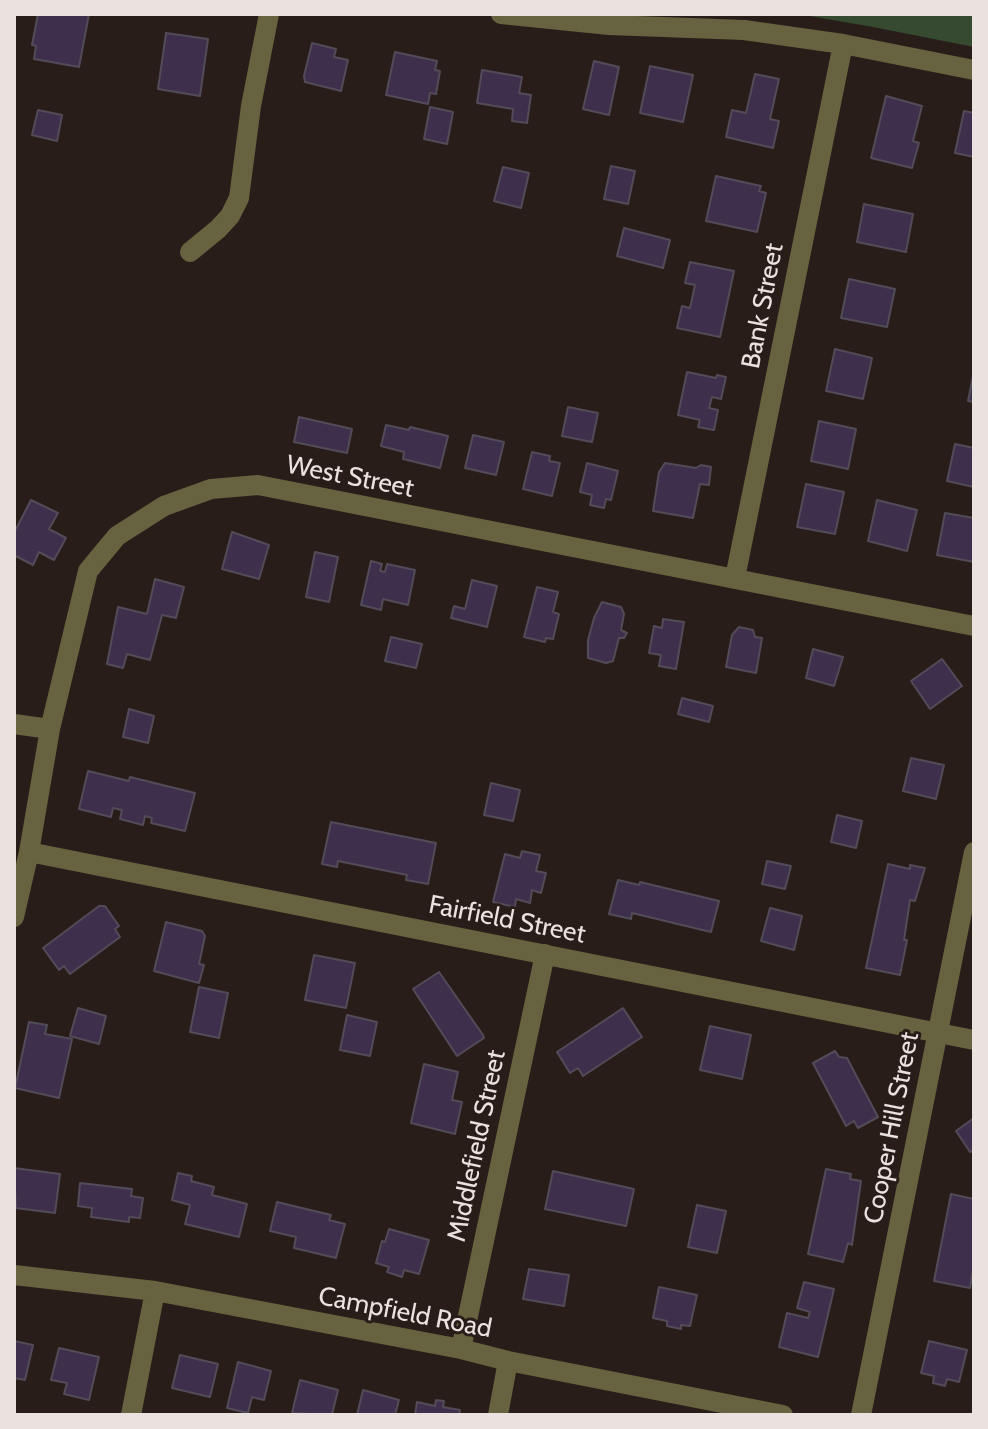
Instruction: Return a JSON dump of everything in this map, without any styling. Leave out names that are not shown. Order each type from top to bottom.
[{"type":"street","points":[[190,252],[230,216],[239,198],[251,106],[269,14]]},
{"type":"street","points":[[501,14],[609,25],[744,30],[843,44],[974,70]]},
{"type":"street","name":"Bank Street","points":[[735,578],[843,44]]},
{"type":"street","name":"West Street","points":[[14,917],[29,852],[50,729],[88,571],[117,536],[164,506],[211,489],[258,485],[974,626]]},
{"type":"street","points":[[14,724],[50,729]]},
{"type":"street","name":"Fairfield Street","points":[[29,852],[974,1040]]},
{"type":"street","name":"Cooper Hill Street","points":[[861,1415],[974,852]]},
{"type":"street","name":"Middlefield Street","points":[[461,1349],[545,954]]},
{"type":"street","name":"Campfield Road","points":[[14,1275],[155,1291],[783,1415]]},
{"type":"street","points":[[131,1415],[155,1291]]},
{"type":"street","points":[[498,1415],[508,1361]]},
{"type":"green space","points":[[798,14],[974,14],[974,47],[873,27]]},
{"type":"building","points":[[38,14],[89,14],[79,67],[34,59],[36,46],[32,45]]},
{"type":"building","points":[[166,33],[208,39],[200,96],[158,89]]},
{"type":"building","points":[[312,43],[336,49],[334,57],[348,60],[341,91],[305,82]]},
{"type":"building","points":[[395,52],[437,61],[435,70],[440,71],[436,94],[430,93],[428,104],[386,95]]},
{"type":"building","points":[[594,61],[619,67],[609,115],[583,109]]},
{"type":"building","points":[[650,66],[693,75],[683,122],[640,113]]},
{"type":"building","points":[[482,70],[522,77],[519,93],[531,95],[527,123],[512,121],[513,109],[477,103]]},
{"type":"building","points":[[755,74],[779,79],[770,119],[779,121],[773,148],[726,137],[732,110],[746,113]]},
{"type":"building","points":[[886,96],[922,106],[913,141],[919,143],[912,168],[871,158]]},
{"type":"building","points":[[430,107],[453,112],[447,144],[424,139]]},
{"type":"building","points":[[38,110],[62,115],[57,141],[32,135]]},
{"type":"building","points":[[964,111],[974,113],[974,157],[955,153]]},
{"type":"building","points":[[611,166],[635,171],[628,204],[604,199]]},
{"type":"building","points":[[503,167],[529,173],[521,208],[494,201]]},
{"type":"building","points":[[716,176],[761,186],[759,191],[766,193],[757,232],[706,221]]},
{"type":"building","points":[[864,204],[913,214],[906,252],[857,242]]},
{"type":"building","points":[[624,228],[670,240],[663,268],[617,256]]},
{"type":"building","points":[[690,262],[734,271],[720,337],[677,328],[682,306],[690,308],[695,285],[685,283]]},
{"type":"building","points":[[849,279],[895,289],[887,327],[841,318]]},
{"type":"building","points":[[835,349],[872,358],[863,399],[826,391]]},
{"type":"building","points":[[974,371],[974,402],[968,401]]},
{"type":"building","points":[[687,372],[726,377],[721,399],[712,397],[709,408],[718,410],[714,430],[698,427],[700,420],[678,415]]},
{"type":"building","points":[[568,407],[598,413],[592,442],[562,436]]},
{"type":"building","points":[[299,417],[352,429],[347,453],[294,442]]},
{"type":"building","points":[[819,421],[856,429],[848,469],[811,461]]},
{"type":"building","points":[[386,425],[448,436],[440,468],[403,459],[404,452],[381,446]]},
{"type":"building","points":[[473,435],[504,442],[496,475],[465,468]]},
{"type":"building","points":[[955,444],[974,448],[974,487],[947,481]]},
{"type":"building","points":[[532,452],[550,456],[549,461],[560,463],[552,496],[523,489]]},
{"type":"building","points":[[587,463],[618,471],[611,500],[606,499],[604,508],[590,505],[592,495],[580,492]]},
{"type":"building","points":[[665,463],[711,467],[709,485],[700,484],[693,518],[653,511],[659,472]]},
{"type":"building","points":[[806,484],[844,492],[835,534],[797,527]]},
{"type":"building","points":[[31,500],[58,513],[49,529],[66,538],[54,560],[39,552],[33,565],[14,555],[14,533]]},
{"type":"building","points":[[877,500],[917,510],[907,551],[868,541]]},
{"type":"building","points":[[945,513],[974,518],[974,562],[937,555]]},
{"type":"building","points":[[232,532],[269,545],[259,579],[222,569]]},
{"type":"building","points":[[315,552],[338,557],[329,602],[306,597]]},
{"type":"building","points":[[371,561],[382,564],[380,571],[385,572],[387,564],[415,570],[408,605],[383,599],[381,610],[361,605]]},
{"type":"building","points":[[155,579],[184,587],[176,618],[162,615],[150,660],[127,654],[123,668],[107,664],[118,607],[147,614]]},
{"type":"building","points":[[472,580],[497,586],[487,627],[451,618],[454,606],[465,609]]},
{"type":"building","points":[[537,587],[558,592],[553,612],[559,614],[553,639],[546,638],[545,642],[524,637]]},
{"type":"building","points":[[602,602],[621,607],[624,614],[621,630],[627,633],[624,638],[619,638],[613,661],[606,663],[588,658],[588,640]]},
{"type":"building","points":[[663,619],[684,622],[676,669],[659,666],[661,655],[649,653],[654,626],[662,628]]},
{"type":"building","points":[[739,627],[753,630],[755,637],[762,638],[756,673],[726,667],[732,635]]},
{"type":"building","points":[[391,637],[422,644],[416,668],[385,661]]},
{"type":"building","points":[[813,649],[843,657],[834,686],[806,678]]},
{"type":"building","points":[[942,659],[962,686],[930,709],[911,681]]},
{"type":"building","points":[[682,698],[713,706],[709,722],[678,714]]},
{"type":"building","points":[[129,709],[154,716],[148,743],[123,737]]},
{"type":"building","points":[[911,758],[944,765],[936,799],[903,791]]},
{"type":"building","points":[[88,771],[129,781],[130,777],[195,793],[185,831],[151,823],[152,818],[145,816],[143,825],[120,819],[122,810],[113,808],[111,817],[79,809]]},
{"type":"building","points":[[491,783],[520,790],[513,821],[484,815]]},
{"type":"building","points":[[837,815],[862,821],[856,848],[831,842]]},
{"type":"building","points":[[331,822],[436,843],[428,884],[406,880],[407,875],[338,861],[337,867],[322,864]]},
{"type":"building","points":[[522,851],[540,855],[536,871],[546,873],[541,893],[532,890],[530,903],[516,899],[515,907],[493,902],[505,854],[520,858]]},
{"type":"building","points":[[767,861],[791,866],[785,889],[762,884]]},
{"type":"building","points":[[888,864],[910,869],[910,865],[925,868],[915,901],[910,900],[900,975],[866,968]]},
{"type":"building","points":[[618,880],[639,885],[640,882],[719,901],[711,932],[632,913],[631,919],[609,914]]},
{"type":"building","points":[[99,906],[105,906],[119,926],[115,929],[120,937],[70,974],[64,966],[59,970],[43,948]]},
{"type":"building","points":[[770,908],[802,916],[794,950],[761,941]]},
{"type":"building","points":[[166,922],[202,931],[205,936],[199,964],[204,965],[199,983],[154,971]]},
{"type":"building","points":[[314,955],[355,963],[346,1008],[305,1000]]},
{"type":"building","points":[[439,972],[484,1038],[457,1056],[413,989]]},
{"type":"building","points":[[199,987],[228,993],[219,1038],[190,1032]]},
{"type":"building","points":[[78,1008],[106,1016],[99,1044],[70,1036]]},
{"type":"building","points":[[623,1008],[642,1037],[583,1076],[578,1068],[570,1073],[557,1052]]},
{"type":"building","points":[[347,1015],[377,1022],[370,1056],[340,1050]]},
{"type":"building","points":[[29,1022],[47,1025],[45,1034],[72,1039],[59,1098],[15,1088]]},
{"type":"building","points":[[710,1026],[751,1035],[742,1079],[700,1070]]},
{"type":"building","points":[[835,1051],[839,1057],[847,1058],[878,1117],[858,1128],[854,1121],[846,1126],[813,1063]]},
{"type":"building","points":[[424,1064],[458,1072],[452,1100],[462,1102],[455,1134],[411,1123]]},
{"type":"building","points":[[974,1118],[974,1150],[970,1152],[956,1131]]},
{"type":"building","points":[[14,1168],[60,1174],[55,1213],[16,1208]]},
{"type":"building","points":[[826,1169],[851,1174],[850,1179],[861,1181],[852,1245],[848,1243],[843,1262],[808,1254]]},
{"type":"building","points":[[553,1171],[634,1189],[626,1226],[545,1209]]},
{"type":"building","points":[[178,1173],[192,1176],[191,1181],[214,1187],[212,1195],[247,1204],[239,1237],[185,1224],[190,1205],[172,1200]]},
{"type":"building","points":[[80,1183],[132,1189],[131,1196],[143,1198],[140,1218],[129,1217],[129,1222],[91,1217],[92,1208],[78,1206]]},
{"type":"building","points":[[951,1194],[974,1199],[974,1265],[970,1288],[934,1281]]},
{"type":"building","points":[[277,1202],[331,1215],[329,1220],[345,1224],[336,1258],[294,1248],[296,1237],[270,1231]]},
{"type":"building","points":[[697,1205],[726,1211],[717,1253],[688,1247]]},
{"type":"building","points":[[389,1229],[429,1240],[419,1274],[404,1270],[402,1277],[387,1272],[389,1267],[376,1263]]},
{"type":"building","points":[[529,1269],[569,1275],[564,1306],[523,1299]]},
{"type":"building","points":[[804,1282],[834,1289],[818,1357],[779,1347],[787,1313],[808,1318],[810,1312],[797,1308]]},
{"type":"building","points":[[659,1287],[697,1295],[690,1326],[681,1325],[681,1329],[667,1326],[667,1321],[653,1318]]},
{"type":"building","points":[[14,1341],[33,1345],[25,1380],[14,1378]]},
{"type":"building","points":[[929,1341],[967,1350],[959,1382],[947,1379],[945,1386],[933,1383],[934,1376],[921,1373]]},
{"type":"building","points":[[59,1348],[99,1357],[89,1400],[64,1394],[67,1383],[51,1380]]},
{"type":"building","points":[[180,1355],[218,1364],[210,1397],[172,1388]]},
{"type":"building","points":[[238,1362],[271,1371],[264,1400],[252,1397],[248,1413],[227,1408]]},
{"type":"building","points":[[300,1380],[338,1390],[332,1415],[292,1413]]},
{"type":"building","points":[[363,1390],[399,1400],[395,1415],[357,1415]]},
{"type":"building","points":[[436,1400],[444,1401],[443,1407],[460,1410],[459,1415],[415,1415],[417,1402],[435,1406]]}]
